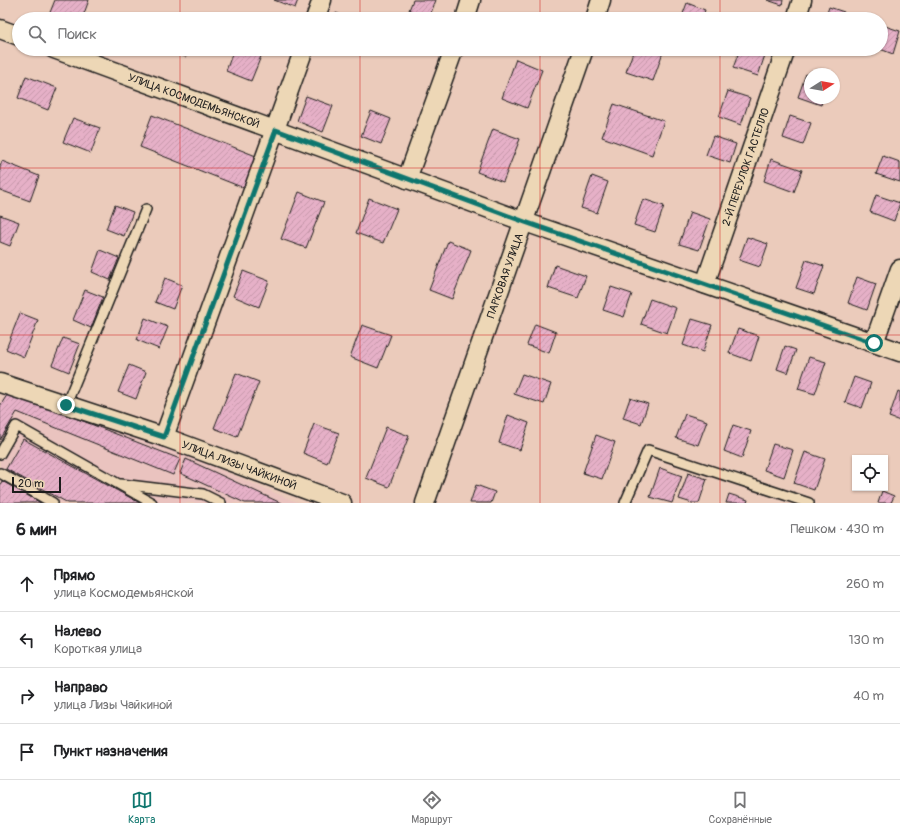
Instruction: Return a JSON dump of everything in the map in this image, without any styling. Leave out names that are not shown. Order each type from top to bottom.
[{"type":"street","points":[[318,12],[322,0]]},
{"type":"street","points":[[467,12],[471,0]]},
{"type":"street","points":[[597,12],[601,0]]},
{"type":"street","points":[[798,12],[802,0]]},
{"type":"street","points":[[0,29],[12,33]]},
{"type":"street","name":"УЛИЦА КОСМОДЕМЬЯНСКОЙ","points":[[73,56],[525,222],[900,352]]},
{"type":"street","points":[[164,437],[302,56]]},
{"type":"street","points":[[407,179],[451,56]]},
{"type":"street","name":"ПАРКОВАЯ УЛИЦА","points":[[425,503],[525,222],[582,56]]},
{"type":"street","name":"2-Й ПЕРЕУЛОК ГАСТЕЛЛО","points":[[705,284],[784,56]]},
{"type":"street","points":[[874,343],[900,269]]},
{"type":"street","name":"УЛИЦА ЛИЗЫ ЧАЙКИНОЙ","points":[[0,383],[164,437],[342,503]]},
{"type":"lane","points":[[66,405],[146,209]]},
{"type":"lane","points":[[0,454],[16,426],[152,503]]},
{"type":"lane","points":[[625,503],[648,450],[809,503]]},
{"type":"lane","points":[[0,473],[53,503]]},
{"type":"lane","points":[[115,483],[203,494],[220,503]]},
{"type":"shaded area","points":[[7,390],[183,454],[299,503],[0,503],[0,402]]},
{"type":"building","points":[[55,0],[89,0],[85,12],[50,12]]},
{"type":"building","points":[[274,0],[298,0],[295,8]]},
{"type":"building","points":[[413,0],[436,0],[431,12],[414,12],[409,10]]},
{"type":"building","points":[[767,0],[783,0],[782,5]]},
{"type":"building","points":[[687,3],[705,10],[704,12],[684,12]]},
{"type":"building","points":[[829,7],[844,12],[827,12]]},
{"type":"building","points":[[888,27],[900,31],[893,54],[888,52]]},
{"type":"building","points":[[231,56],[261,56],[251,81],[226,71]]},
{"type":"building","points":[[632,56],[662,56],[653,81],[626,72]]},
{"type":"building","points":[[737,56],[765,56],[758,76],[733,68]]},
{"type":"building","points":[[516,59],[542,70],[527,108],[502,98]]},
{"type":"building","points":[[26,76],[57,88],[48,110],[18,98]]},
{"type":"building","points":[[804,80],[804,99],[798,97]]},
{"type":"building","points":[[728,91],[750,98],[741,125],[719,117]]},
{"type":"building","points":[[306,96],[333,106],[323,132],[297,121]]},
{"type":"building","points":[[614,104],[664,121],[652,155],[602,137]]},
{"type":"building","points":[[371,111],[391,119],[381,144],[361,136]]},
{"type":"building","points":[[152,115],[256,156],[244,188],[140,147]]},
{"type":"building","points":[[790,116],[811,123],[803,145],[783,138]]},
{"type":"building","points":[[73,118],[100,128],[91,153],[63,142]]},
{"type":"building","points":[[493,129],[520,139],[503,182],[477,172]]},
{"type":"building","points":[[713,136],[736,144],[730,163],[706,155]]},
{"type":"building","points":[[883,156],[900,162],[900,182],[876,174]]},
{"type":"building","points":[[771,159],[802,170],[794,192],[764,181]]},
{"type":"building","points":[[2,161],[39,176],[30,201],[0,190],[0,167]]},
{"type":"building","points":[[592,176],[608,182],[597,213],[581,208]]},
{"type":"building","points":[[299,192],[324,202],[306,248],[281,239]]},
{"type":"building","points":[[876,195],[900,203],[894,221],[870,212]]},
{"type":"building","points":[[369,198],[397,209],[383,243],[356,233]]},
{"type":"building","points":[[643,199],[664,206],[655,232],[634,225]]},
{"type":"building","points":[[115,205],[133,212],[124,236],[106,229]]},
{"type":"building","points":[[690,212],[710,219],[699,250],[679,244]]},
{"type":"building","points":[[0,215],[19,222],[10,246],[0,242]]},
{"type":"building","points":[[747,237],[768,244],[760,267],[739,260]]},
{"type":"building","points":[[448,241],[471,250],[452,299],[429,290]]},
{"type":"building","points":[[100,250],[119,258],[110,280],[92,272]]},
{"type":"building","points":[[806,260],[824,266],[814,294],[796,288]]},
{"type":"building","points":[[555,265],[586,276],[578,298],[548,288]]},
{"type":"building","points":[[243,271],[269,281],[259,307],[233,296]]},
{"type":"building","points":[[857,277],[876,284],[867,310],[848,303]]},
{"type":"building","points":[[165,278],[182,285],[173,309],[155,302]]},
{"type":"building","points":[[611,287],[632,294],[624,317],[603,310]]},
{"type":"building","points":[[85,290],[103,297],[91,328],[73,320]]},
{"type":"building","points":[[650,299],[676,308],[667,333],[641,324]]},
{"type":"building","points":[[20,313],[38,320],[24,357],[6,349]]},
{"type":"building","points":[[145,318],[168,327],[159,349],[137,340]]},
{"type":"building","points":[[692,319],[712,325],[703,352],[683,345]]},
{"type":"building","points":[[535,324],[556,332],[549,353],[527,345]]},
{"type":"building","points":[[362,325],[391,335],[378,368],[350,357]]},
{"type":"building","points":[[738,329],[759,336],[751,361],[729,353]]},
{"type":"building","points":[[63,338],[80,344],[69,372],[52,365]]},
{"type":"building","points":[[785,346],[796,350],[788,373],[777,369]]},
{"type":"building","points":[[809,357],[826,362],[815,394],[798,389]]},
{"type":"building","points":[[129,365],[146,372],[136,399],[118,392]]},
{"type":"building","points":[[236,373],[259,382],[237,437],[214,428]]},
{"type":"building","points":[[522,374],[551,384],[544,404],[514,394]]},
{"type":"building","points":[[854,377],[871,383],[862,408],[845,402]]},
{"type":"building","points":[[898,391],[900,392],[900,421],[889,417]]},
{"type":"building","points":[[9,392],[180,459],[173,475],[17,412],[0,440],[0,406]]},
{"type":"building","points":[[630,398],[648,404],[641,424],[623,418]]},
{"type":"building","points":[[685,414],[707,421],[698,445],[676,438]]},
{"type":"building","points":[[508,415],[529,423],[520,450],[499,443]]},
{"type":"building","points":[[314,424],[339,433],[327,463],[303,453]]},
{"type":"building","points":[[733,425],[751,431],[742,458],[724,451]]},
{"type":"building","points":[[386,427],[409,436],[389,487],[366,478]]},
{"type":"building","points":[[596,435],[615,442],[602,479],[583,473]]},
{"type":"building","points":[[23,439],[140,503],[68,503],[6,469]]},
{"type":"building","points":[[773,444],[793,450],[784,477],[764,470]]},
{"type":"building","points":[[805,452],[825,459],[814,490],[794,483]]},
{"type":"building","points":[[186,459],[281,503],[245,503],[180,473]]},
{"type":"building","points":[[660,468],[682,476],[672,503],[650,497]]},
{"type":"building","points":[[688,473],[707,479],[699,503],[692,503],[679,499]]},
{"type":"building","points":[[2,481],[41,503],[0,503],[0,485]]},
{"type":"building","points":[[476,485],[495,492],[491,503],[470,503]]},
{"type":"building","points":[[882,491],[894,496],[891,503],[878,503]]},
{"type":"building","points":[[729,494],[748,500],[747,503],[726,503]]},
{"type":"route","points":[[66,405],[164,437],[276,130],[525,222],[874,343]]}]
